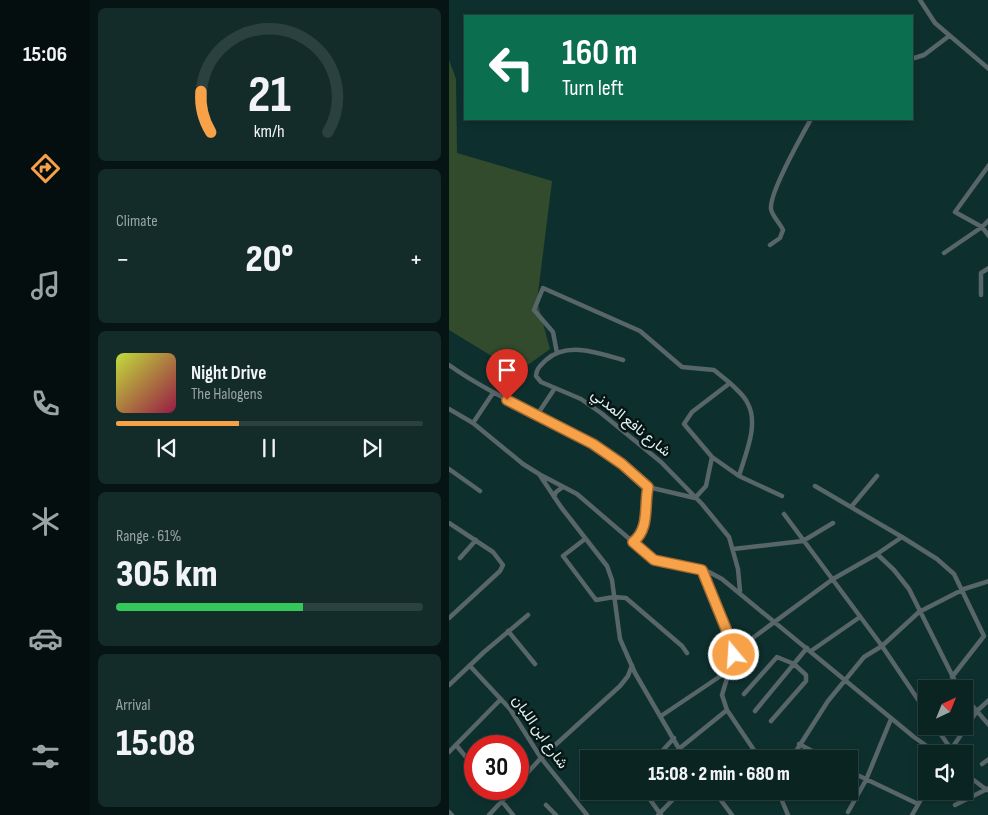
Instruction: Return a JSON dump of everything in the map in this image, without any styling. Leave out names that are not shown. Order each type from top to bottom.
[{"type":"street","points":[[920,0],[930,18],[988,69]]},
{"type":"street","points":[[913,59],[932,50],[949,36]]},
{"type":"street","points":[[770,245],[778,241],[783,234],[782,226],[771,209],[776,191],[785,168],[810,120]]},
{"type":"street","points":[[988,164],[955,212],[982,227],[988,236]]},
{"type":"street","points":[[944,253],[982,227],[988,220]]},
{"type":"street","points":[[981,294],[981,273],[988,268]]},
{"type":"street","points":[[623,360],[593,352],[569,350],[557,353],[553,332],[534,310],[543,288],[640,331],[682,367],[714,370],[730,383],[749,404],[751,416],[752,429],[739,476]]},
{"type":"street","name":"شارع نافع المدني","points":[[557,353],[544,362],[536,374],[541,382],[581,399],[601,413],[661,462],[724,528],[733,548],[739,591]]},
{"type":"street","points":[[449,365],[493,393],[537,414],[603,451],[648,487],[695,498],[706,486],[712,457]]},
{"type":"street","points":[[730,383],[692,412],[684,422],[712,457],[739,476],[782,496]]},
{"type":"street","points":[[537,414],[555,388]]},
{"type":"street","points":[[473,423],[493,393]]},
{"type":"street","points":[[449,409],[473,423],[523,464],[586,501],[654,560],[714,573],[775,620],[891,719],[926,745]]},
{"type":"street","points":[[449,469],[481,491]]},
{"type":"street","points":[[539,474],[608,569],[614,597],[617,631],[636,674],[680,748],[727,710]]},
{"type":"street","points":[[851,507],[877,476]]},
{"type":"street","points":[[815,486],[913,542],[949,569],[964,589],[965,600],[985,636],[952,677]]},
{"type":"street","points":[[554,497],[556,492],[563,487]]},
{"type":"street","points":[[633,542],[642,534],[645,526],[648,487]]},
{"type":"street","points":[[784,514],[882,646],[918,700]]},
{"type":"street","points":[[449,523],[496,555],[503,566],[449,618]]},
{"type":"street","points":[[733,548],[803,541],[833,523]]},
{"type":"street","points":[[753,750],[727,710],[722,695],[728,669],[735,651],[833,579],[877,554],[902,537]]},
{"type":"street","points":[[585,539],[564,554],[563,558],[596,600],[614,597],[626,598],[682,646],[687,654]]},
{"type":"street","points":[[460,558],[476,540]]},
{"type":"street","points":[[877,554],[903,580],[954,680]]},
{"type":"street","points":[[702,570],[735,651]]},
{"type":"street","points":[[796,750],[828,701],[864,658],[882,646],[919,612],[964,589],[988,581]]},
{"type":"street","points":[[449,685],[528,615]]},
{"type":"street","points":[[755,711],[809,649],[861,617]]},
{"type":"street","points":[[508,631],[535,664]]},
{"type":"street","points":[[716,650],[728,669]]},
{"type":"street","points":[[744,694],[775,658],[781,657],[794,664],[806,675],[807,680],[771,721]]},
{"type":"street","points":[[620,686],[628,676],[632,665]]},
{"type":"street","name":"شارع ابن اللبان","points":[[470,666],[501,699],[521,725],[541,758],[587,815]]},
{"type":"street","points":[[661,716],[728,669]]},
{"type":"street","points":[[529,771],[620,686],[636,674]]},
{"type":"street","points":[[449,752],[501,699]]},
{"type":"street","points":[[954,745],[977,711],[988,700]]},
{"type":"street","points":[[973,706],[988,725]]},
{"type":"street","points":[[848,812],[866,780],[891,719]]},
{"type":"street","points":[[663,750],[674,738]]},
{"type":"street","points":[[799,744],[810,750]]},
{"type":"street","points":[[456,745],[464,755]]},
{"type":"street","points":[[982,764],[988,759]]},
{"type":"street","points":[[858,775],[918,804]]},
{"type":"street","points":[[955,805],[987,790],[973,780]]},
{"type":"street","points":[[651,800],[660,814],[673,800]]},
{"type":"street","points":[[721,800],[732,815]]},
{"type":"street","points":[[781,800],[787,815]]},
{"type":"street","points":[[912,815],[920,800]]},
{"type":"street","points":[[489,815],[501,801],[513,815]]},
{"type":"street","points":[[546,805],[556,815]]},
{"type":"street","points":[[449,812],[452,815]]},
{"type":"green space","points":[[449,60],[456,79],[457,153],[552,181],[537,301],[550,349],[518,372],[449,330]]},
{"type":"route","points":[[507,400],[593,444],[622,464],[648,487],[645,526],[642,534],[633,542],[654,560],[702,570],[735,651],[734,655]]}]
